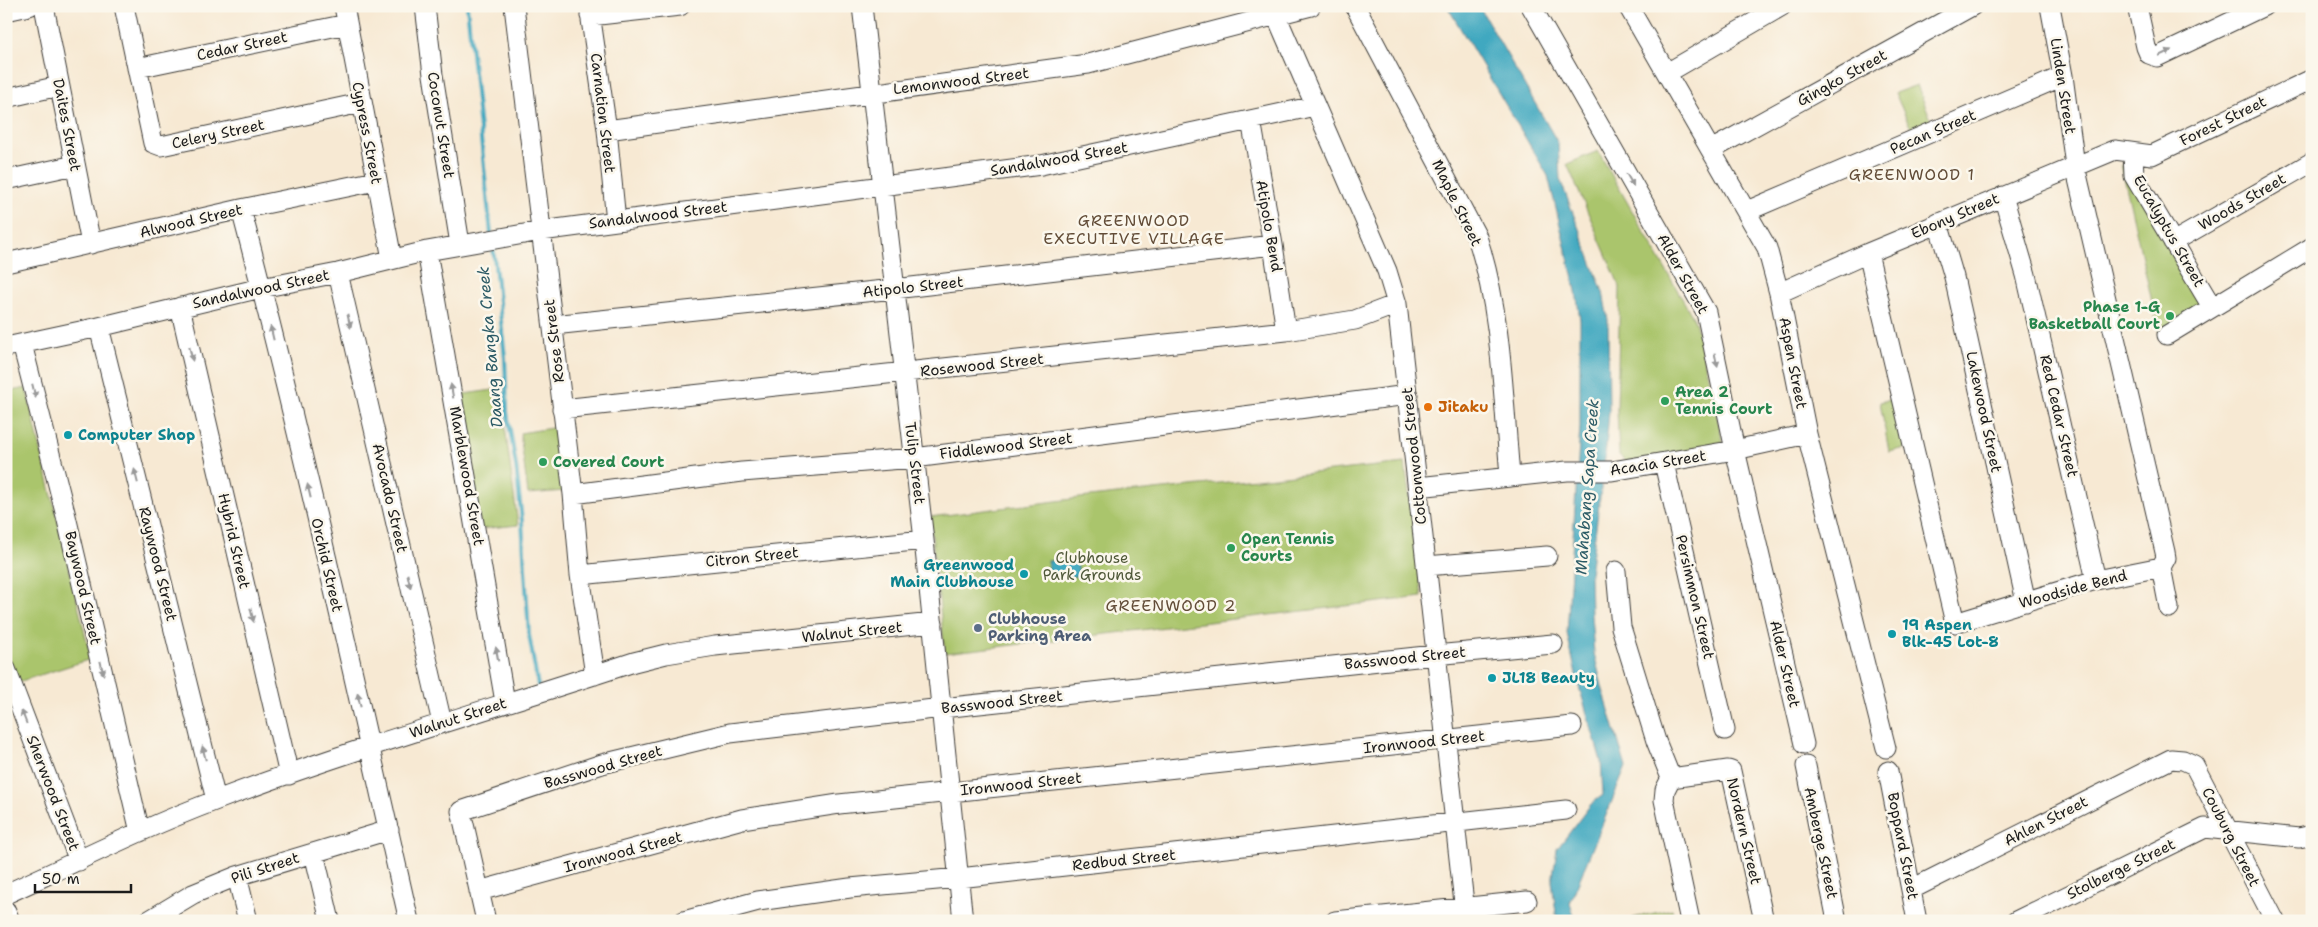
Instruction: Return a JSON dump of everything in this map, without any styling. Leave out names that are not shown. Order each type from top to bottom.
[{"type":"street","points":[[6,12],[29,6]]},
{"type":"street","name":"Daites Street","points":[[44,6],[91,244]]},
{"type":"street","name":"Celery Street","points":[[124,6],[153,143],[160,146],[361,103]]},
{"type":"street","name":"Coconut Street","points":[[425,6],[433,75],[460,244]]},
{"type":"street","name":"Rose Street","points":[[514,6],[573,494],[580,575],[595,675]]},
{"type":"street","points":[[590,11],[680,6]]},
{"type":"street","name":"Tulip Street","points":[[862,6],[903,373],[924,540],[963,921]]},
{"type":"street","name":"Lemonwood Street","points":[[606,130],[871,92],[1088,64],[1311,6]]},
{"type":"street","name":"Maple Street","points":[[1355,6],[1477,236],[1487,268],[1495,308],[1510,476]]},
{"type":"street","name":"Alder Street","points":[[1531,6],[1706,312],[1735,450],[1804,744]]},
{"type":"street","name":"Aspen Street","points":[[1628,6],[1767,248],[1779,294],[1807,434],[1886,748]]},
{"type":"street","points":[[1667,73],[1758,12],[1782,6]]},
{"type":"street","name":"Gingko Street","points":[[1711,150],[1972,6]]},
{"type":"street","name":"Linden Street","points":[[2050,6],[2063,76],[2075,166]]},
{"type":"street","points":[[2138,6],[2146,47],[2149,54],[2157,57],[2264,6]]},
{"type":"street","name":"Carnation Street","points":[[590,11],[616,221]]},
{"type":"street","name":"Cedar Street","points":[[137,68],[345,15]]},
{"type":"street","name":"Cypress Street","points":[[345,15],[392,259]]},
{"type":"street","name":"Cottonwood Street","points":[[1276,15],[1387,271],[1397,304],[1465,914]]},
{"type":"street","name":"Pecan Street","points":[[1747,211],[2063,76]]},
{"type":"street","name":"Forest Street","points":[[2133,153],[2152,155],[2312,79]]},
{"type":"street","points":[[6,98],[59,86]]},
{"type":"street","name":"Sandalwood Street","points":[[14,346],[460,244],[541,231],[1041,166],[1315,106]]},
{"type":"street","name":"Atipolo Bend","points":[[1251,120],[1286,331]]},
{"type":"street","name":"Ebony Street","points":[[1779,294],[1868,253],[2114,150],[2133,153]]},
{"type":"street","name":"Eucalyptus Street","points":[[2133,153],[2134,176],[2212,307]]},
{"type":"street","name":"Woods Street","points":[[2173,242],[2312,162]]},
{"type":"street","points":[[6,180],[75,164]]},
{"type":"street","points":[[2075,166],[2158,516],[2166,556],[2161,567],[2169,608]]},
{"type":"street","name":"Alwood Street","points":[[6,264],[240,209],[376,181]]},
{"type":"street","name":"Red Cedar Street","points":[[2003,196],[2026,275],[2096,580]]},
{"type":"street","name":"Orchid Street","points":[[240,209],[261,288],[409,921]]},
{"type":"street","name":"Lakewood Street","points":[[1938,223],[1954,277],[2026,602]]},
{"type":"street","name":"Atipolo Street","points":[[553,325],[894,289],[1273,245]]},
{"type":"street","points":[[2167,335],[2312,247]]},
{"type":"street","name":"Marblewood Street","points":[[427,251],[506,702]]},
{"type":"street","name":"Woodside Bend","points":[[1868,253],[1954,623],[2096,580],[2161,567]]},
{"type":"street","name":"Avocado Street","points":[[338,273],[442,723]]},
{"type":"street","name":"Rosewood Street","points":[[562,408],[1286,331],[1355,320],[1397,304]]},
{"type":"street","name":"Hybrid Street","points":[[180,307],[289,775]]},
{"type":"street","name":"Raywood Street","points":[[99,328],[216,800]]},
{"type":"street","name":"Baywood Street","points":[[14,346],[66,516],[140,832]]},
{"type":"street","name":"Fiddlewood Street","points":[[573,494],[742,472],[914,458],[1408,395]]},
{"type":"street","name":"Acacia Street","points":[[1418,486],[1567,471],[1612,471],[1735,450],[1807,434]]},
{"type":"street","name":"Persimmon Street","points":[[1664,463],[1725,730]]},
{"type":"street","name":"Citron Street","points":[[580,575],[924,540]]},
{"type":"street","points":[[1426,566],[1547,556]]},
{"type":"street","points":[[1616,571],[1622,627],[1656,741],[1671,778],[1664,800],[1690,921]]},
{"type":"street","name":"Walnut Street","points":[[6,894],[140,832],[216,800],[506,702],[666,654],[707,647],[932,624]]},
{"type":"street","name":"Basswood Street","points":[[479,892],[461,811],[602,764],[730,733],[1435,654],[1553,644]]},
{"type":"street","name":"Sherwood Street","points":[[6,669],[79,861]]},
{"type":"street","name":"Ironwood Street","points":[[479,892],[742,819],[839,804],[1572,726]]},
{"type":"street","name":"Ahlen Street","points":[[1912,889],[2171,759],[2182,760]]},
{"type":"street","name":"Couburg Street","points":[[2182,760],[2194,765],[2228,830],[2269,919]]},
{"type":"street","name":"Amberge Street","points":[[1806,766],[1837,921]]},
{"type":"street","name":"Nordern Street","points":[[1671,778],[1731,771],[1764,921]]},
{"type":"street","name":"Boppard Street","points":[[1888,771],[1917,921]]},
{"type":"street","name":"Redbud Street","points":[[684,921],[758,901],[850,888],[959,878],[1455,824],[1566,810]]},
{"type":"street","name":"Stolberge Street","points":[[2016,921],[2205,828],[2299,838],[2312,836]]},
{"type":"street","name":"Pili Street","points":[[148,921],[166,916],[193,894],[237,876],[389,830]]},
{"type":"street","points":[[314,853],[330,921]]},
{"type":"street","points":[[237,876],[248,921]]},
{"type":"street","points":[[479,892],[486,921]]},
{"type":"street","points":[[1335,921],[1465,914],[1527,901]]},
{"type":"street","points":[[6,911],[10,921]]},
{"type":"green space","points":[[1917,85],[1932,122],[1912,131],[1895,93]]},
{"type":"green space","points":[[1598,151],[1695,321],[1724,446],[1628,464],[1619,455],[1617,410],[1620,287],[1567,164]]},
{"type":"green space","points":[[2121,164],[2132,178],[2200,303],[2159,333]]},
{"type":"green space","points":[[26,388],[91,659],[18,682],[6,651],[6,392]]},
{"type":"green space","points":[[500,389],[518,525],[481,529],[457,395]]},
{"type":"green space","points":[[1896,398],[1906,448],[1889,452],[1880,402]]},
{"type":"green space","name":"Covered Court","points":[[558,427],[565,491],[528,494],[520,433]]},
{"type":"green space","name":"Clubhouse Park Grounds","points":[[1405,463],[1422,597],[945,653],[930,517],[1080,498]]},
{"type":"green space","points":[[1672,909],[1675,921],[1634,921],[1633,918]]},
{"type":"water","name":"Mahabang Sapa Creek","points":[[1447,6],[1479,6],[1558,143],[1560,179],[1603,292],[1608,320],[1609,412],[1590,574],[1591,614],[1594,653],[1626,767],[1570,903],[1576,921],[1557,921],[1552,882],[1557,849],[1591,804],[1603,795],[1601,761],[1577,680],[1567,633],[1580,427],[1580,320],[1576,291],[1548,176]]},
{"type":"water","points":[[1077,559],[1079,576],[1049,578],[1048,561]]},
{"type":"waterway","name":"Daang Bangka Creek","points":[[467,6],[491,234]]},
{"type":"waterway","name":"Daang Bangka Creek","points":[[493,246],[505,358],[507,412],[516,466],[522,521],[529,635],[538,686]]},
{"type":"place","name":"Phase 1-G Basketball Court","points":[[2170,316]]},
{"type":"place","name":"Area 2 Tennis Court","points":[[1665,401]]},
{"type":"place","name":"Jitaku","points":[[1428,407]]},
{"type":"place","name":"Computer Shop","points":[[68,435]]},
{"type":"place","name":"Covered Court","points":[[543,462]]},
{"type":"place","name":"Open Tennis Courts","points":[[1231,548]]},
{"type":"place","name":"Greenwood Main Clubhouse","points":[[1024,574]]},
{"type":"place","name":"Clubhouse Parking Area","points":[[978,628]]},
{"type":"place","name":"19 Aspen Blk-45 Lot-8","points":[[1892,634]]},
{"type":"place","name":"JL18 Beauty","points":[[1492,678]]},
{"type":"district","name":"GREENWOOD 1","points":[[1912,174]]},
{"type":"district","name":"GREENWOOD EXECUTIVE VILLAGE","points":[[1134,229]]},
{"type":"district","name":"GREENWOOD 2","points":[[1171,605]]}]
